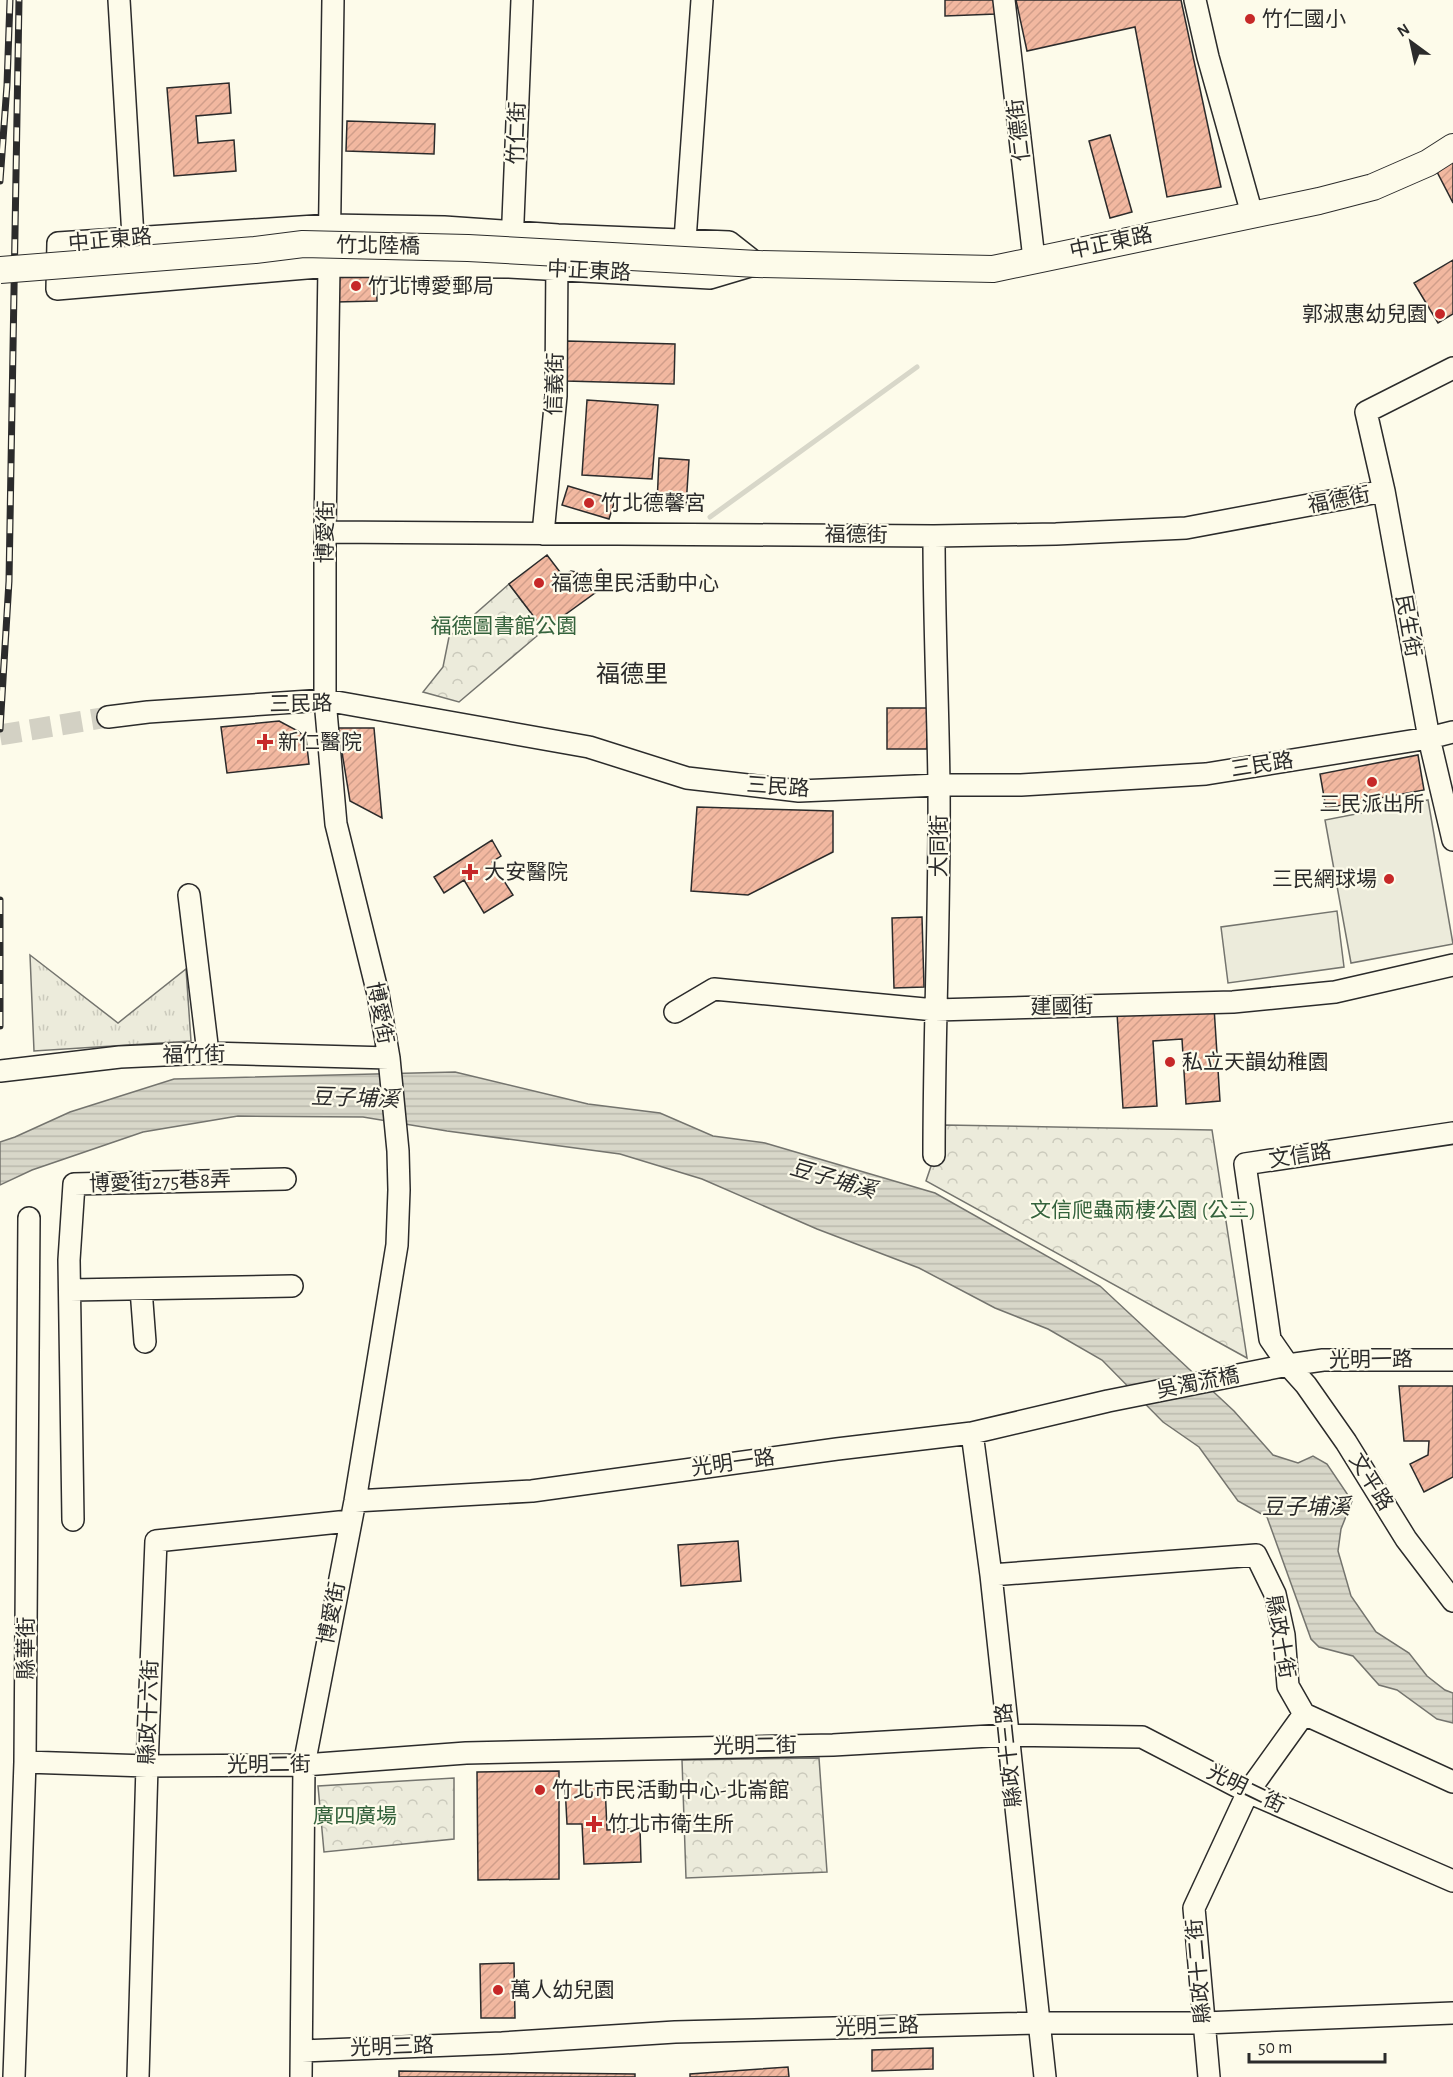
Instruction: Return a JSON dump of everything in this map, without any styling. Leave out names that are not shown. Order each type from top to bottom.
[{"type":"main road","name":"中正東路","points":[[757,264],[937,269],[993,268],[1319,201],[1373,187],[1428,163],[1453,147]]},
{"type":"main road","name":"竹北陸橋","points":[[0,270],[255,250],[303,244],[468,248],[757,264]]},
{"type":"street","points":[[118,0],[133,237]]},
{"type":"street","name":"博愛街","points":[[301,2077],[304,1765],[352,1511],[397,1245],[399,1190],[398,1151],[389,1058],[378,994],[336,824],[325,700],[325,532],[333,0]]},
{"type":"street","name":"竹仁街","points":[[509,267],[513,231],[522,0]]},
{"type":"street","points":[[685,240],[702,0]]},
{"type":"street","name":"仁德街","points":[[1004,0],[1034,259]]},
{"type":"street","points":[[1195,0],[1208,57],[1252,214]]},
{"type":"street","name":"中正東路","points":[[330,225],[444,227],[558,235],[729,242],[757,264],[710,278],[509,267],[330,266],[57,290],[58,243],[330,225]]},
{"type":"street","name":"信義街","points":[[543,534],[556,396],[558,235]]},
{"type":"street","name":"民生街","points":[[1453,368],[1366,412],[1384,491],[1429,738],[1453,840]]},
{"type":"street","name":"福德街","points":[[325,532],[934,536],[1186,528],[1384,491]]},
{"type":"street","name":"大同街","points":[[934,536],[939,785],[939,920],[935,1010],[934,1155]]},
{"type":"street","name":"三民路","points":[[108,717],[147,712],[325,700],[588,747],[687,778],[799,790],[939,785],[1021,785],[1206,774],[1429,738],[1453,732]]},
{"type":"street","points":[[189,895],[208,1053]]},
{"type":"street","name":"建國街","points":[[675,1012],[714,989],[935,1010],[1233,1002],[1335,992],[1453,965]]},
{"type":"street","name":"福竹街","points":[[0,1071],[120,1057],[208,1053],[389,1058]]},
{"type":"street","name":"文信路","points":[[1288,1365],[1270,1339],[1245,1164],[1453,1133]]},
{"type":"street","name":"博愛街275巷8弄","points":[[70,1290],[69,1260],[74,1185],[285,1179]]},
{"type":"street","name":"縣華街","points":[[14,2077],[25,1762],[28,1218]]},
{"type":"street","points":[[74,1520],[70,1290],[292,1286]]},
{"type":"street","points":[[141,1289],[145,1342]]},
{"type":"street","name":"光明一路","points":[[1288,1365],[1323,1360],[1453,1360]]},
{"type":"street","name":"吳濁流橋","points":[[1108,1401],[1288,1365]]},
{"type":"street","name":"文平路","points":[[1288,1365],[1306,1385],[1346,1442],[1406,1539],[1453,1601]]},
{"type":"street","name":"光明一路","points":[[352,1511],[532,1491],[972,1432],[1108,1401]]},
{"type":"street","name":"縣政十三路","points":[[972,1432],[991,1575],[1045,2077]]},
{"type":"street","name":"縣政十六街","points":[[138,2077],[156,1541],[352,1511]]},
{"type":"street","name":"縣政十街","points":[[991,1575],[1256,1555],[1275,1594],[1284,1635],[1288,1686],[1304,1714]]},
{"type":"street","points":[[1304,1714],[1453,1782]]},
{"type":"street","name":"縣政十二街","points":[[1209,2077],[1194,1908],[1248,1792],[1304,1714]]},
{"type":"street","name":"光明二街","points":[[25,1762],[147,1766],[304,1765],[466,1753],[833,1745],[1007,1735],[1142,1737],[1248,1792],[1453,1881]]},
{"type":"street","name":"光明三路","points":[[302,2051],[502,2043],[675,2032],[1040,2023],[1204,2023],[1453,2013]]},
{"type":"green space","name":"福德圖書館公園","points":[[509,584],[544,630],[459,702],[423,692],[443,667],[449,637]]},
{"type":"green space","name":"三民網球場","points":[[1428,800],[1453,944],[1351,963],[1325,820]]},
{"type":"green space","name":"三民網球場","points":[[1337,911],[1344,967],[1228,983],[1221,927]]},
{"type":"green space","points":[[30,955],[118,1023],[186,969],[191,1041],[34,1051]]},
{"type":"green space","name":"文信爬蟲兩棲公園 (公三)","points":[[945,1125],[1212,1130],[1247,1358],[926,1181]]},
{"type":"green space","points":[[819,1758],[827,1872],[686,1878],[682,1760]]},
{"type":"green space","name":"廣四廣場","points":[[454,1778],[454,1839],[324,1852],[318,1786]]},
{"type":"water","name":"豆子埔溪","points":[[455,1072],[588,1104],[660,1113],[713,1136],[765,1143],[935,1193],[1100,1286],[1234,1411],[1273,1455],[1298,1463],[1313,1456],[1327,1464],[1352,1501],[1341,1529],[1338,1551],[1351,1596],[1376,1632],[1409,1653],[1427,1676],[1445,1690],[1453,1693],[1453,1723],[1437,1719],[1397,1690],[1379,1685],[1353,1656],[1319,1647],[1311,1639],[1267,1517],[1238,1501],[1199,1447],[1163,1422],[1102,1360],[1048,1329],[995,1308],[919,1268],[817,1229],[702,1179],[620,1154],[447,1131],[363,1117],[238,1116],[143,1132],[32,1170],[0,1185],[0,1142],[70,1112],[174,1079]]},
{"type":"building","points":[[945,0],[996,0],[996,14],[945,16]]},
{"type":"building","points":[[1016,0],[1181,0],[1221,187],[1167,197],[1135,27],[1027,51]]},
{"type":"building","points":[[229,83],[231,113],[196,116],[198,143],[234,140],[236,171],[174,176],[167,88]]},
{"type":"building","points":[[347,121],[435,124],[434,154],[346,151]]},
{"type":"building","points":[[1110,135],[1132,212],[1110,218],[1089,141]]},
{"type":"building","points":[[1453,158],[1453,203],[1435,168]]},
{"type":"building","name":"郭淑惠幼兒園","points":[[1453,260],[1453,314],[1438,323],[1414,283]]},
{"type":"building","name":"竹北博愛郵局","points":[[376,270],[377,301],[336,302],[335,271]]},
{"type":"building","points":[[567,341],[675,344],[674,384],[566,381]]},
{"type":"building","points":[[587,400],[658,405],[652,479],[582,475]]},
{"type":"building","points":[[659,458],[689,460],[686,506],[657,505]]},
{"type":"building","name":"竹北德馨宮","points":[[568,486],[615,500],[609,519],[562,505]]},
{"type":"building","points":[[547,555],[563,576],[571,571],[582,573],[588,579],[601,569],[610,582],[544,630],[509,584]]},
{"type":"building","points":[[887,708],[927,708],[927,749],[887,749]]},
{"type":"building","name":"新仁醫院","points":[[279,721],[306,738],[309,764],[227,773],[221,727]]},
{"type":"building","points":[[338,728],[374,728],[382,818],[350,801]]},
{"type":"building","name":"三民派出所","points":[[1418,755],[1424,790],[1326,808],[1320,774]]},
{"type":"building","points":[[697,807],[833,811],[833,852],[748,895],[691,891]]},
{"type":"building","name":"大安醫院","points":[[492,840],[501,856],[492,862],[513,895],[484,913],[464,880],[444,893],[434,877]]},
{"type":"building","points":[[922,917],[924,987],[894,988],[892,918]]},
{"type":"building","points":[[1214,1007],[1220,1101],[1186,1104],[1182,1039],[1153,1041],[1157,1106],[1123,1108],[1117,1013]]},
{"type":"building","points":[[1399,1386],[1453,1386],[1453,1477],[1424,1492],[1410,1464],[1428,1455],[1429,1441],[1404,1441]]},
{"type":"building","points":[[738,1541],[741,1581],[681,1586],[678,1545]]},
{"type":"building","points":[[559,1771],[559,1879],[478,1880],[477,1772]]},
{"type":"building","name":"竹北市衛生所","points":[[605,1784],[607,1830],[640,1828],[641,1862],[584,1864],[582,1824],[567,1824],[565,1786]]},
{"type":"building","name":"萬人幼兒園","points":[[514,1963],[515,2018],[481,2018],[480,1964]]},
{"type":"building","points":[[933,2048],[933,2069],[872,2071],[872,2050]]},
{"type":"building","points":[[788,2067],[789,2077],[690,2077],[690,2074]]},
{"type":"building","points":[[399,2071],[635,2074],[635,2077],[399,2077]]},
{"type":"waterway","points":[[710,517],[917,367]]},
{"type":"tunnel","points":[[0,735],[108,717]]},
{"type":"railway","points":[[0,181],[10,0]]},
{"type":"railway","points":[[0,729],[9,581],[19,0]]},
{"type":"railway","points":[[0,900],[0,1026]]},
{"type":"place","name":"竹仁國小","points":[[1250,19]]},
{"type":"place","name":"竹北博愛郵局","points":[[356,286]]},
{"type":"place","name":"郭淑惠幼兒園","points":[[1440,314]]},
{"type":"place","name":"竹北德馨宮","points":[[589,503]]},
{"type":"place","name":"福德里民活動中心","points":[[539,583]]},
{"type":"place","name":"新仁醫院","points":[[265,742]]},
{"type":"place","name":"三民派出所","points":[[1372,782]]},
{"type":"place","name":"大安醫院","points":[[470,872]]},
{"type":"place","name":"三民網球場","points":[[1389,879]]},
{"type":"place","name":"私立天韻幼稚園","points":[[1170,1062]]},
{"type":"place","name":"竹北市民活動中心-北崙館","points":[[540,1790]]},
{"type":"place","name":"竹北市衛生所","points":[[594,1824]]},
{"type":"place","name":"萬人幼兒園","points":[[498,1990]]},
{"type":"district","name":"福德里","points":[[632,675]]}]
